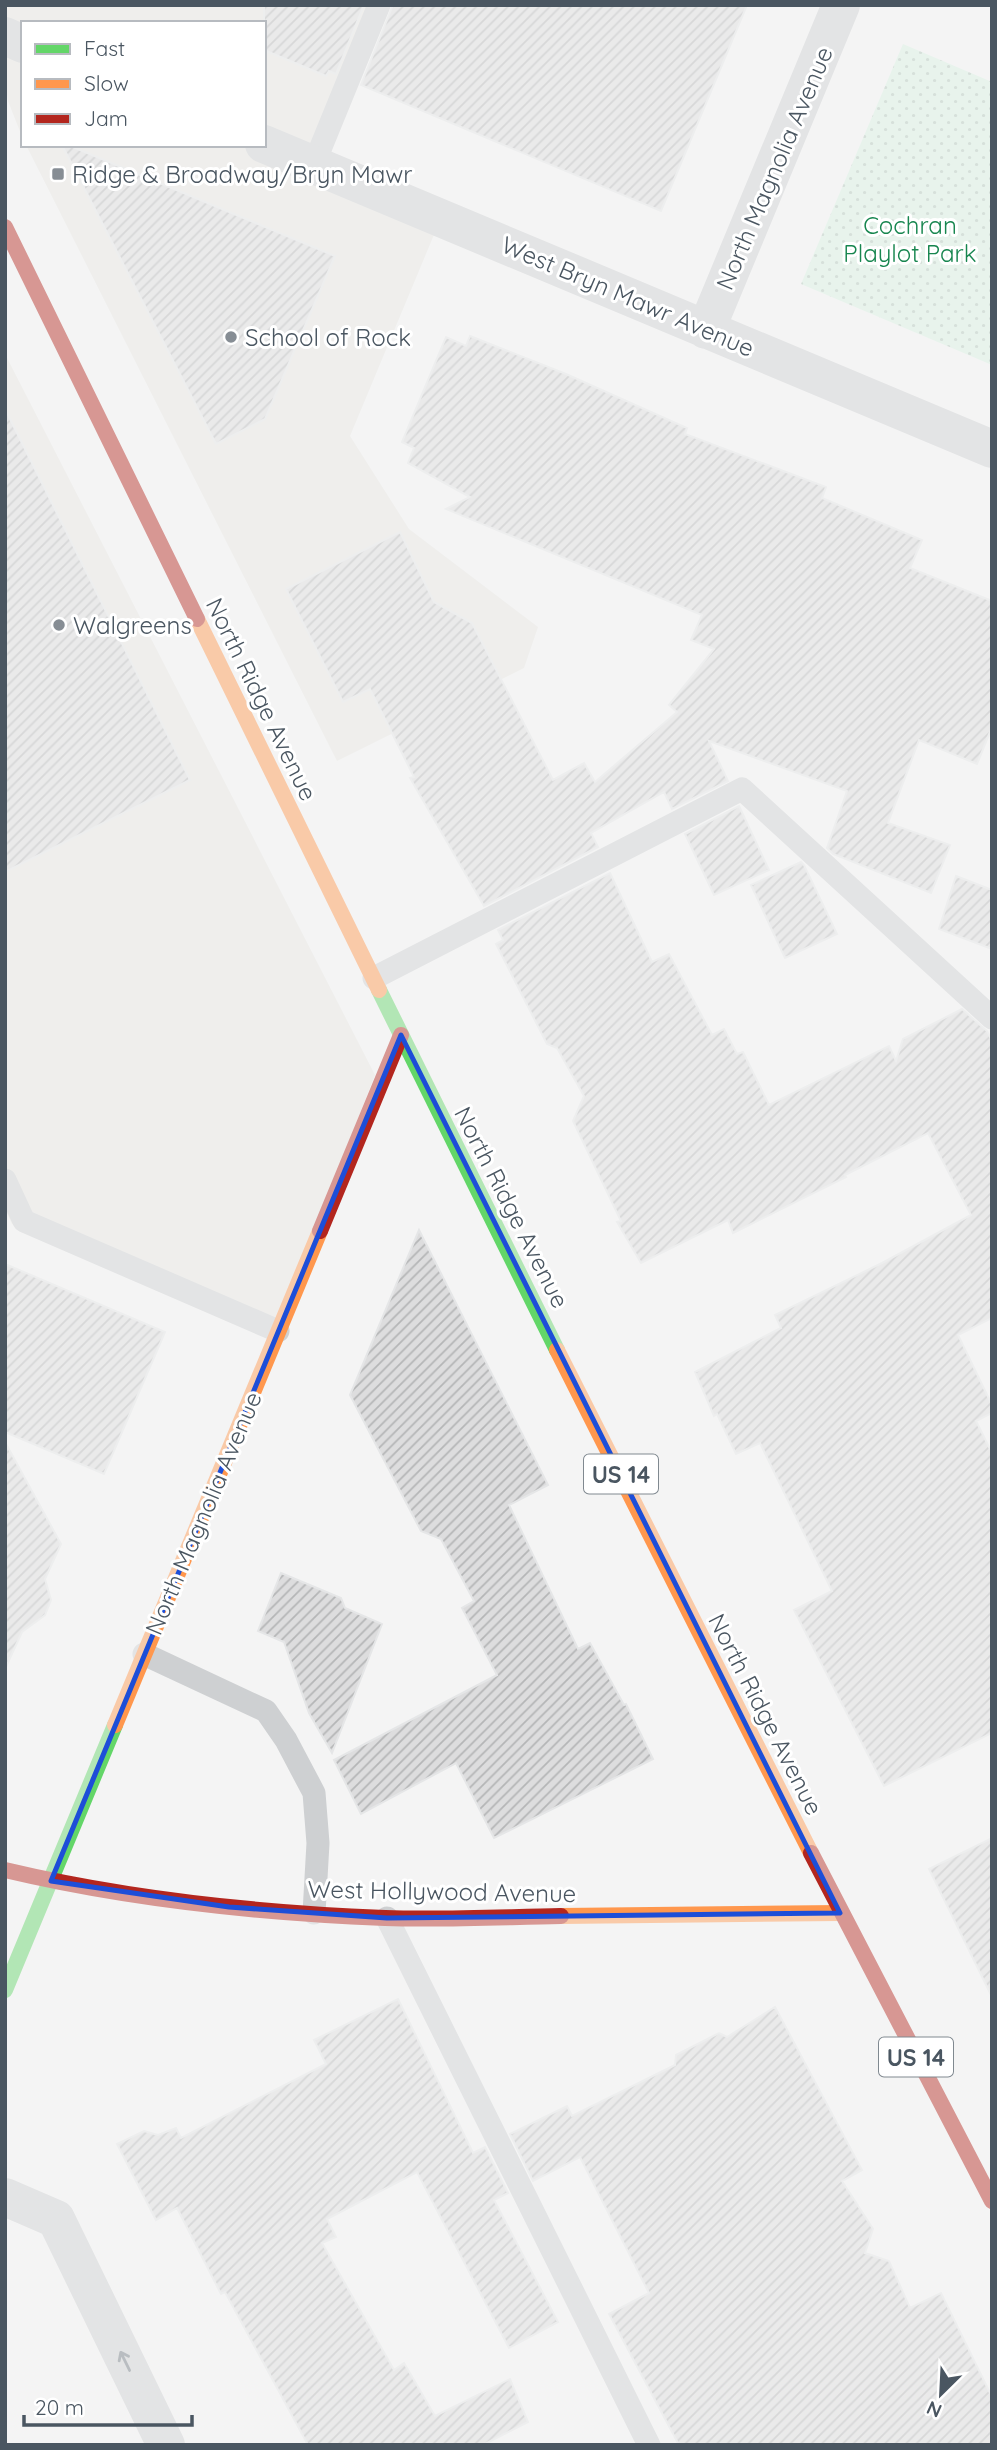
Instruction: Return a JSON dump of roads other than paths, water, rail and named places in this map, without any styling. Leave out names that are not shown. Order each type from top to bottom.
[{"type":"main road","name":"North Ridge Avenue","points":[[5,227],[401,1035],[840,1913],[992,2201]]},
{"type":"main road","name":"North Magnolia Avenue","points":[[5,1990],[401,1035]]},
{"type":"main road","name":"West Hollywood Avenue","points":[[5,1870],[51,1881],[229,1907],[387,1918],[840,1913]]},
{"type":"street","name":"North Magnolia Avenue","points":[[706,330],[841,5]]},
{"type":"street","points":[[5,36],[21,43]]},
{"type":"street","name":"West Bryn Mawr Avenue","points":[[266,145],[992,449]]},
{"type":"street","points":[[5,2197],[55,2219],[166,2445]]},
{"type":"lane","points":[[314,164],[379,5]]},
{"type":"lane","points":[[374,978],[742,789],[992,1018]]},
{"type":"lane","points":[[5,1180],[24,1221],[278,1331]]},
{"type":"lane","points":[[144,1654],[266,1711],[286,1740],[314,1793],[318,1843],[314,1913]]},
{"type":"lane","points":[[387,1918],[649,2445]]},
{"type":"place","name":"Ridge & Broadway/Bryn Mawr","points":[[58,174]]},
{"type":"place","name":"School of Rock","points":[[231,337]]},
{"type":"place","name":"Walgreens","points":[[59,625]]},
{"type":"park label","name":"Cochran Playlot Park","points":[[910,239]]}]
